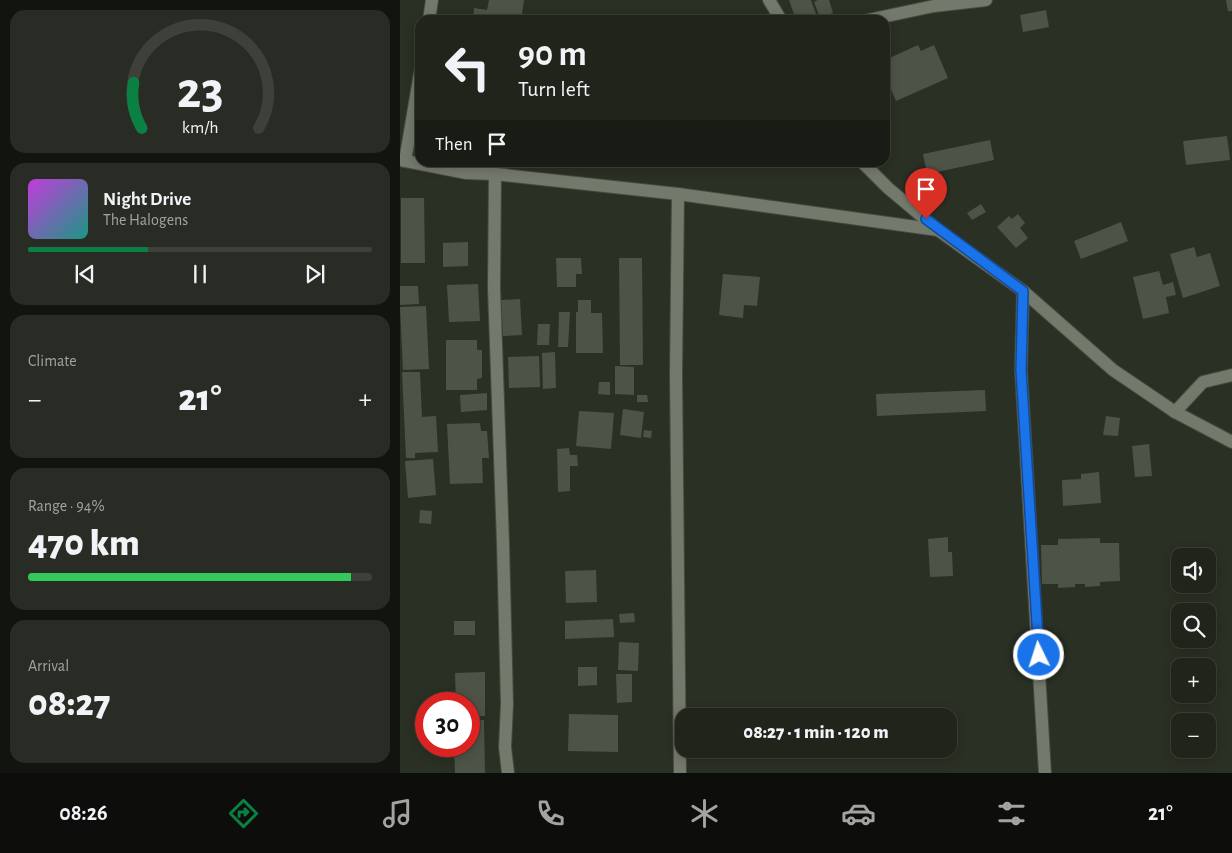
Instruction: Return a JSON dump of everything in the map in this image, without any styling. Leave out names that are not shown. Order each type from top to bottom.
[{"type":"street","points":[[430,15],[432,0]]},
{"type":"street","points":[[769,0],[777,15]]},
{"type":"street","points":[[890,15],[934,6],[986,0]]},
{"type":"street","points":[[403,160],[415,99]]},
{"type":"street","points":[[437,167],[466,173],[496,174],[678,194],[938,230]]},
{"type":"street","points":[[867,167],[888,188],[938,230],[1023,291],[1113,370],[1175,412],[1232,442]]},
{"type":"street","points":[[496,174],[494,288],[507,704],[505,747],[508,773]]},
{"type":"street","points":[[678,194],[676,384],[680,773]]},
{"type":"street","points":[[1023,291],[1021,370],[1045,773]]},
{"type":"street","points":[[1175,412],[1202,382],[1232,375]]},
{"type":"building","points":[[489,0],[524,0],[522,15],[473,15],[474,8],[487,10]]},
{"type":"building","points":[[789,0],[811,0],[816,15],[794,15]]},
{"type":"building","points":[[829,0],[833,13],[819,15],[814,2]]},
{"type":"building","points":[[1226,0],[1232,0],[1232,11],[1228,11]]},
{"type":"building","points":[[1046,10],[1049,27],[1023,32],[1020,15]]},
{"type":"building","points":[[918,45],[921,51],[934,45],[948,78],[896,101],[890,87],[890,58]]},
{"type":"building","points":[[1227,136],[1230,160],[1186,165],[1183,141]]},
{"type":"building","points":[[990,140],[994,160],[927,174],[923,154]]},
{"type":"building","points":[[401,198],[424,198],[425,263],[401,263]]},
{"type":"building","points":[[981,204],[986,212],[972,220],[967,213]]},
{"type":"building","points":[[1018,214],[1025,223],[1020,228],[1028,238],[1016,248],[997,227],[1009,216],[1012,219]]},
{"type":"building","points":[[1121,222],[1128,241],[1081,259],[1074,241]]},
{"type":"building","points":[[468,242],[468,266],[443,267],[443,243]]},
{"type":"building","points":[[1194,247],[1197,257],[1210,253],[1220,286],[1183,298],[1170,254]]},
{"type":"building","points":[[556,258],[581,258],[582,274],[576,274],[576,287],[557,287]]},
{"type":"building","points":[[619,258],[642,258],[643,365],[620,365]]},
{"type":"building","points":[[1159,271],[1163,285],[1173,282],[1176,295],[1166,297],[1169,313],[1143,319],[1133,277]]},
{"type":"building","points":[[723,274],[760,277],[757,306],[744,305],[743,318],[719,315]]},
{"type":"building","points":[[478,284],[480,321],[449,322],[447,285]]},
{"type":"building","points":[[400,286],[418,286],[419,304],[400,305]]},
{"type":"building","points":[[520,299],[522,335],[503,336],[501,300]]},
{"type":"building","points":[[578,300],[591,300],[591,313],[602,313],[603,353],[576,353],[576,312],[578,312]]},
{"type":"building","points":[[426,306],[429,369],[403,370],[400,307]]},
{"type":"building","points":[[559,312],[570,312],[568,347],[558,347]]},
{"type":"building","points":[[538,324],[550,324],[549,345],[537,345]]},
{"type":"building","points":[[446,340],[477,340],[477,350],[482,350],[482,378],[477,379],[477,390],[446,390]]},
{"type":"building","points":[[555,352],[556,388],[543,389],[542,353]]},
{"type":"building","points":[[539,356],[540,387],[509,388],[508,357]]},
{"type":"building","points":[[615,366],[634,367],[634,395],[615,394]]},
{"type":"building","points":[[402,372],[420,372],[422,417],[436,416],[438,452],[415,453],[415,458],[406,458]]},
{"type":"building","points":[[599,382],[610,382],[610,395],[598,394]]},
{"type":"building","points":[[985,390],[986,411],[877,416],[876,394]]},
{"type":"building","points":[[487,393],[487,410],[461,412],[460,395]]},
{"type":"building","points":[[637,395],[647,395],[648,402],[637,402]]},
{"type":"building","points":[[623,409],[644,412],[641,438],[620,435]]},
{"type":"building","points":[[579,411],[614,413],[611,449],[576,446]]},
{"type":"building","points":[[1106,416],[1120,418],[1118,436],[1103,435]]},
{"type":"building","points":[[480,423],[481,431],[487,431],[489,458],[482,458],[483,483],[450,484],[447,424]]},
{"type":"building","points":[[644,430],[652,431],[651,438],[643,437]]},
{"type":"building","points":[[1149,444],[1152,476],[1135,477],[1132,446]]},
{"type":"building","points":[[569,448],[570,455],[577,455],[578,466],[570,466],[570,491],[558,492],[557,449]]},
{"type":"building","points":[[433,459],[436,495],[408,498],[405,461]]},
{"type":"building","points":[[1099,472],[1101,503],[1063,506],[1062,480],[1081,479],[1081,474]]},
{"type":"building","points":[[420,510],[432,511],[431,524],[419,523]]},
{"type":"building","points":[[948,537],[948,552],[952,552],[953,576],[930,577],[928,539]]},
{"type":"building","points":[[1100,538],[1100,543],[1119,543],[1120,581],[1100,582],[1100,586],[1085,587],[1085,584],[1075,584],[1075,587],[1058,588],[1058,584],[1042,584],[1041,545],[1058,545],[1058,539]]},
{"type":"building","points":[[596,570],[597,602],[566,603],[565,571]]},
{"type":"building","points":[[634,613],[635,622],[620,623],[619,614]]},
{"type":"building","points":[[613,619],[614,637],[565,639],[565,621]]},
{"type":"building","points":[[454,621],[475,621],[475,635],[454,635]]},
{"type":"building","points":[[619,642],[639,643],[638,671],[618,670]]},
{"type":"building","points":[[578,667],[597,667],[597,685],[578,686]]},
{"type":"building","points":[[485,672],[485,716],[480,716],[480,692],[456,692],[455,673]]},
{"type":"building","points":[[616,674],[632,674],[632,702],[617,703]]},
{"type":"building","points":[[569,714],[618,715],[618,752],[568,751]]},
{"type":"building","points":[[480,720],[484,720],[485,773],[455,773],[454,757],[480,757]]},
{"type":"route","points":[[926,219],[938,230],[1023,291],[1021,370],[1039,655]]}]
